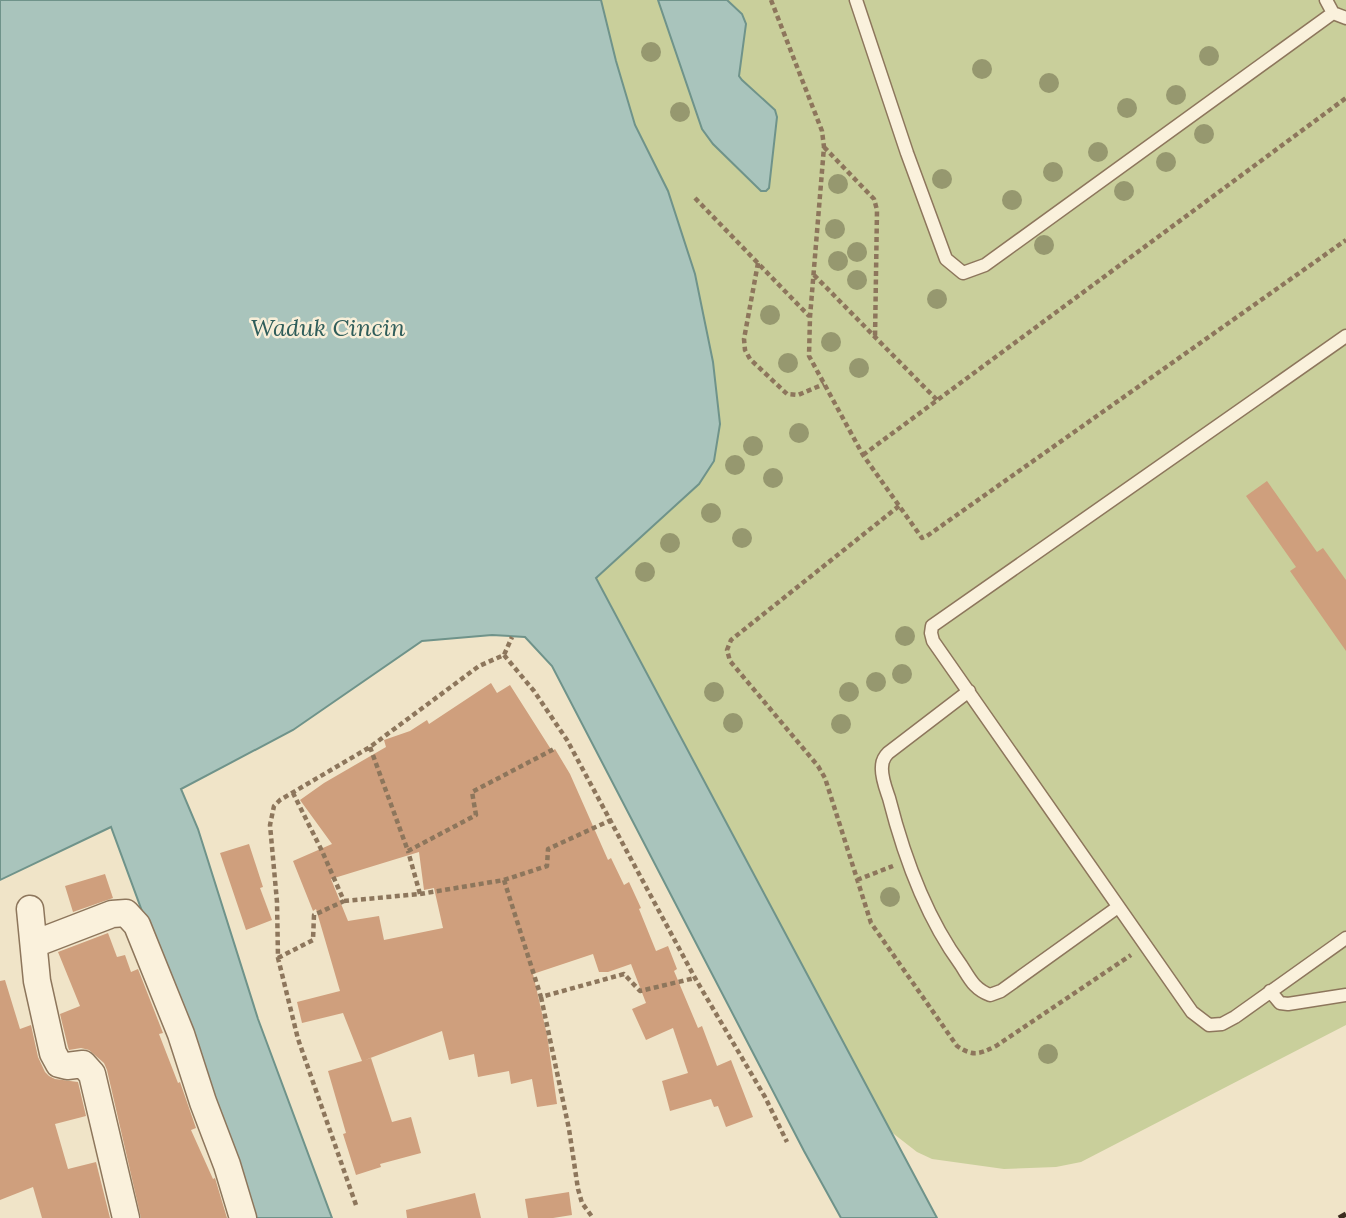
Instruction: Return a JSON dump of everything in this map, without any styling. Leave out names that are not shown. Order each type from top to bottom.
[{"type":"street","points":[[30,909],[37,981],[53,1053],[59,1064],[83,1064],[92,1074],[126,1218]]},
{"type":"street","points":[[34,944],[112,914],[126,913],[133,919],[181,1034],[243,1218]]},
{"type":"lane","points":[[856,0],[946,259],[963,273],[985,265],[1333,13]]},
{"type":"lane","points":[[1326,0],[1333,13],[1346,18]]},
{"type":"lane","points":[[1346,336],[933,626],[931,633],[933,641],[1192,1012],[1209,1026],[1222,1024],[1235,1017],[1346,938]]},
{"type":"lane","points":[[969,691],[888,752],[881,770],[895,824],[908,860],[930,915],[949,949],[979,990],[990,995],[1002,991],[1118,907]]},
{"type":"lane","points":[[1270,991],[1280,1003],[1288,1004],[1346,995]]},
{"type":"path","points":[[771,0],[822,131],[824,146],[809,356],[863,455],[922,538],[1346,240]]},
{"type":"path","points":[[863,455],[1346,98]]},
{"type":"path","points":[[824,146],[874,199],[877,210],[875,338]]},
{"type":"path","points":[[695,198],[810,317]]},
{"type":"path","points":[[758,263],[744,340],[750,359],[787,394],[798,395],[824,384]]},
{"type":"path","points":[[814,275],[937,400]]},
{"type":"path","points":[[356,1205],[298,1039],[278,958],[277,902],[270,825],[274,806],[370,747],[480,666],[504,655],[512,637]]},
{"type":"path","points":[[504,655],[534,691],[567,740],[695,978],[765,1097],[787,1142]]},
{"type":"path","points":[[370,747],[408,851],[420,894]]},
{"type":"path","points":[[408,851],[476,815],[472,792],[554,749]]},
{"type":"path","points":[[293,793],[344,901]]},
{"type":"path","points":[[278,958],[313,940],[314,915],[344,901],[420,894],[504,880],[547,866],[548,849],[611,820]]},
{"type":"path","points":[[858,880],[908,860]]},
{"type":"path","points":[[504,880],[541,997],[569,1129],[578,1189],[582,1203],[593,1218]]},
{"type":"path","points":[[541,997],[624,974],[640,991],[695,978]]},
{"type":"green space","points":[[601,0],[1346,0],[1346,1025],[1081,1162],[1056,1167],[1004,1169],[932,1159],[917,1152],[890,1131],[596,577],[699,484],[720,424],[713,362],[695,274],[668,191],[635,125]]},
{"type":"water","name":"Waduk Cincin","points":[[0,0],[601,0],[635,125],[668,191],[695,274],[713,362],[720,424],[714,461],[699,484],[596,578],[937,1218],[841,1218],[552,666],[525,637],[492,635],[422,641],[293,730],[181,789],[198,829],[258,1019],[332,1218],[255,1218],[111,827],[0,880]]},
{"type":"water","points":[[658,0],[727,0],[742,14],[746,24],[739,76],[775,110],[777,117],[769,188],[766,191],[761,191],[713,144],[702,129]]},
{"type":"building","points":[[1267,481],[1317,552],[1323,548],[1346,580],[1346,651],[1290,571],[1296,567],[1246,496]]},
{"type":"building","points":[[491,683],[497,693],[510,685],[570,774],[608,860],[611,858],[624,885],[629,882],[656,951],[668,946],[677,969],[674,971],[698,1028],[702,1026],[717,1066],[731,1060],[753,1117],[726,1127],[718,1106],[714,1107],[711,1099],[670,1111],[662,1081],[688,1073],[673,1028],[646,1040],[632,1009],[646,1003],[631,964],[608,972],[599,972],[593,954],[533,974],[547,1035],[557,1104],[537,1107],[532,1079],[511,1084],[509,1071],[478,1077],[474,1054],[449,1060],[442,1031],[365,1060],[371,1058],[392,1122],[411,1117],[421,1153],[380,1164],[381,1167],[356,1175],[328,1071],[362,1061],[343,1013],[302,1023],[297,1002],[340,991],[316,909],[313,911],[293,861],[332,844],[300,800],[386,747],[384,740],[410,731],[427,720],[429,724]],"holes":[[[419,852],[424,890],[434,888],[443,928],[384,940],[379,916],[348,921],[331,879]]]},
{"type":"building","points":[[249,844],[263,887],[260,888],[272,920],[246,930],[220,853]]},
{"type":"building","points":[[105,874],[113,898],[73,912],[65,886]]},
{"type":"building","points":[[108,933],[117,957],[125,955],[131,972],[138,969],[163,1033],[159,1034],[196,1128],[191,1130],[213,1179],[215,1178],[227,1218],[141,1218],[104,1063],[89,1050],[69,1050],[60,1014],[80,1006],[58,952]]},
{"type":"building","points":[[5,980],[20,1029],[31,1025],[38,1057],[45,1072],[55,1079],[78,1082],[86,1116],[55,1124],[68,1169],[96,1162],[110,1218],[42,1218],[33,1187],[0,1200],[0,981]]},
{"type":"building","points":[[569,1192],[572,1215],[528,1218],[525,1199]]},
{"type":"building","points":[[475,1193],[481,1218],[407,1218],[406,1210]]},
{"type":"railway","points":[[1339,1218],[1346,1214]]}]
